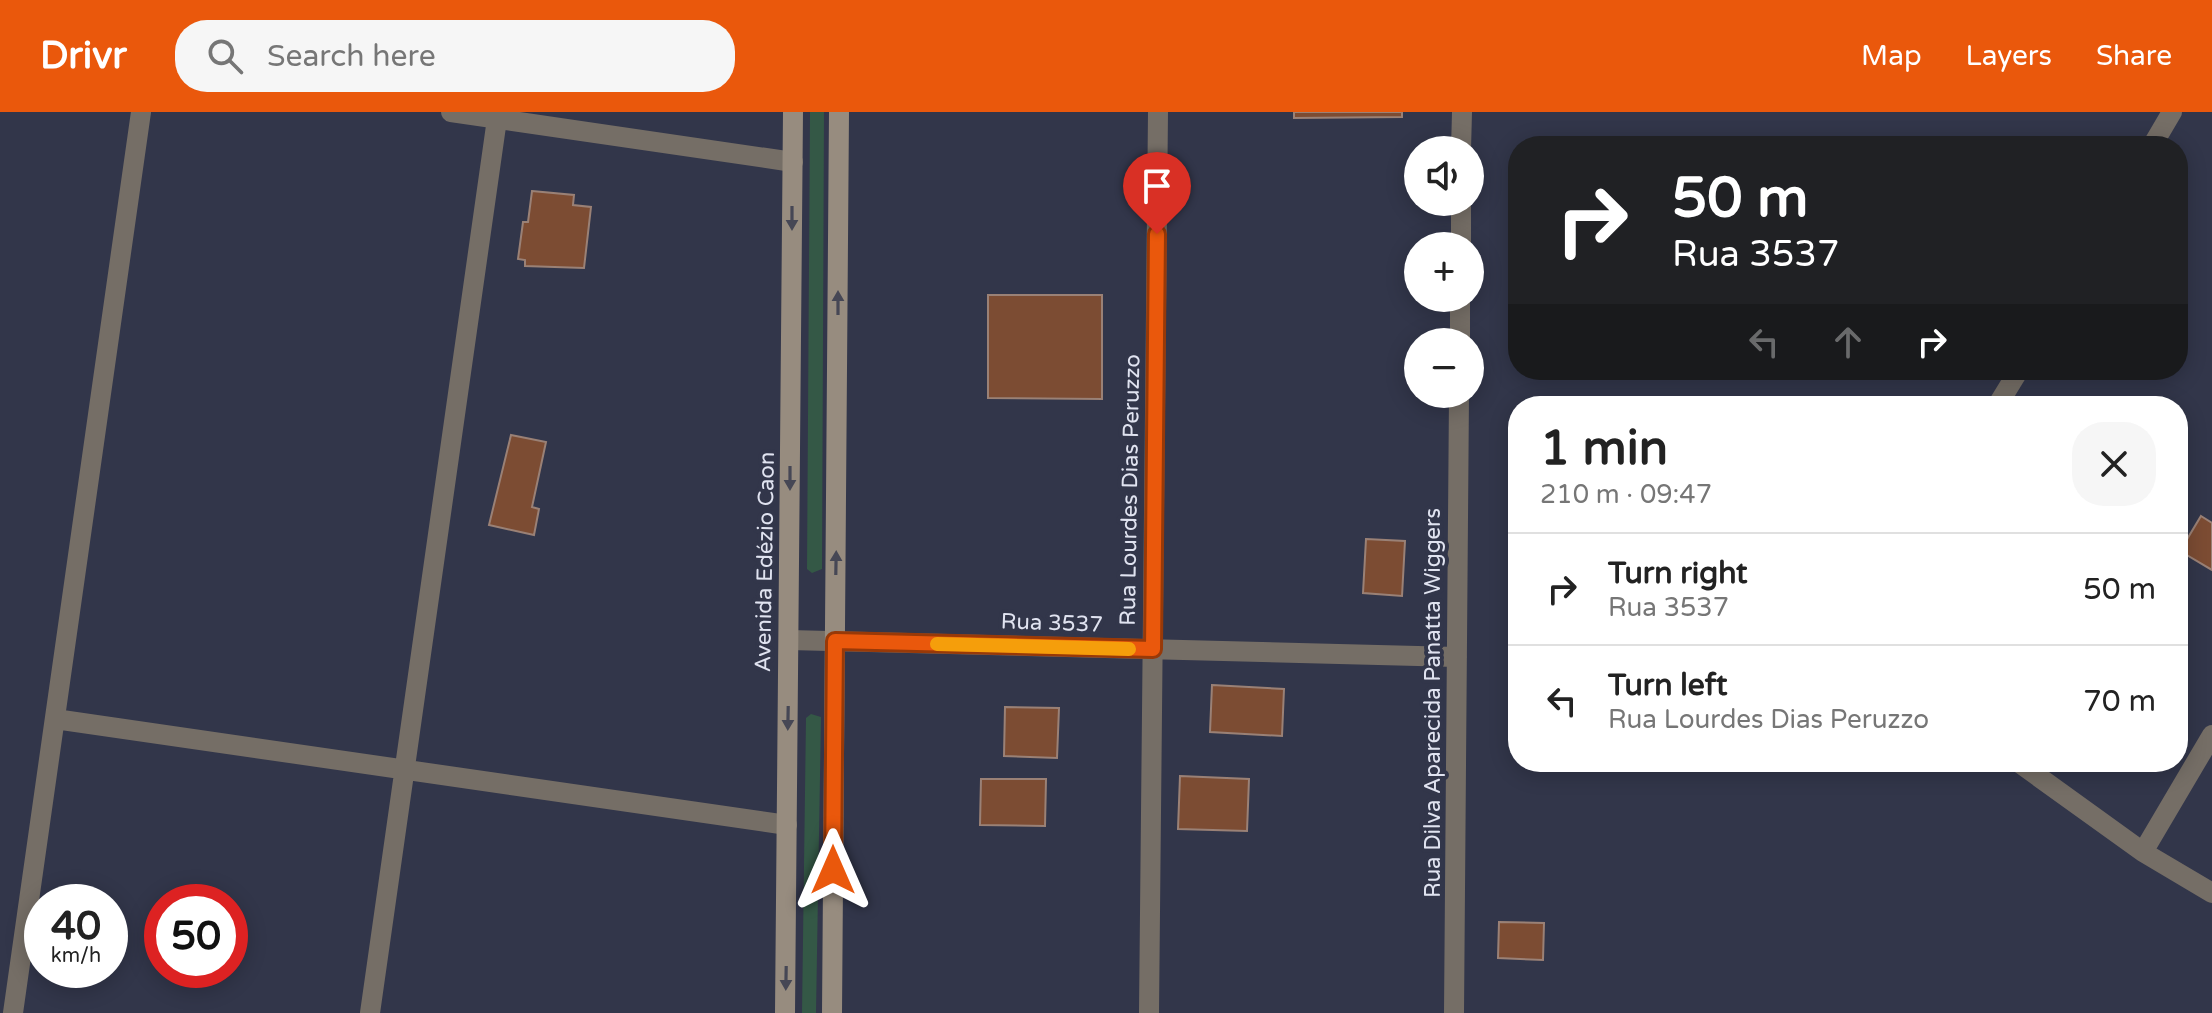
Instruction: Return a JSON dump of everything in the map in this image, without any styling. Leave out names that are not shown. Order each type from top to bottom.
[{"type":"main road","name":"Avenida Edézio Caon","points":[[785,1013],[793,112]]},
{"type":"main road","points":[[832,1013],[839,112]]},
{"type":"street","points":[[13,1013],[141,112]]},
{"type":"street","points":[[451,112],[793,162]]},
{"type":"street","name":"Rua Lourdes Dias Peruzzo","points":[[1149,1013],[1158,112]]},
{"type":"street","points":[[1461,136],[1462,112]]},
{"type":"street","points":[[2158,136],[2172,112]]},
{"type":"street","points":[[370,1013],[497,119]]},
{"type":"street","name":"Rua Dilva Aparecida Panatta Wiggers","points":[[1454,1013],[1459,408]]},
{"type":"street","name":"Rua 3537","points":[[789,640],[1457,657]]},
{"type":"street","points":[[55,719],[787,825]]},
{"type":"street","points":[[2143,852],[2212,735]]},
{"type":"street","points":[[2032,772],[2143,852],[2212,893]]},
{"type":"green space","points":[[810,112],[824,112],[822,569],[812,573],[807,569]]},
{"type":"green space","points":[[811,714],[821,717],[816,1013],[802,1013],[806,718]]},
{"type":"building","points":[[1294,112],[1402,112],[1402,117],[1294,118]]},
{"type":"building","points":[[532,191],[574,195],[573,205],[591,207],[584,268],[525,266],[525,260],[518,259],[523,222],[528,222]]},
{"type":"building","points":[[988,295],[1102,295],[1102,399],[988,398]]},
{"type":"building","points":[[511,435],[546,442],[532,507],[539,509],[534,535],[489,525]]},
{"type":"building","points":[[2201,516],[2212,523],[2212,570],[2188,556],[2188,538]]},
{"type":"building","points":[[1366,539],[1405,541],[1402,596],[1363,593]]},
{"type":"building","points":[[1212,685],[1284,689],[1282,736],[1210,732]]},
{"type":"building","points":[[1005,707],[1059,708],[1057,758],[1004,756]]},
{"type":"building","points":[[1180,776],[1249,779],[1247,831],[1178,829]]},
{"type":"building","points":[[981,779],[1046,779],[1045,826],[980,825]]},
{"type":"building","points":[[1499,922],[1544,923],[1543,960],[1498,958]]},
{"type":"slow traffic","points":[[937,644],[1129,649]]},
{"type":"route","points":[[833,870],[835,641],[1153,649],[1157,234]]}]
